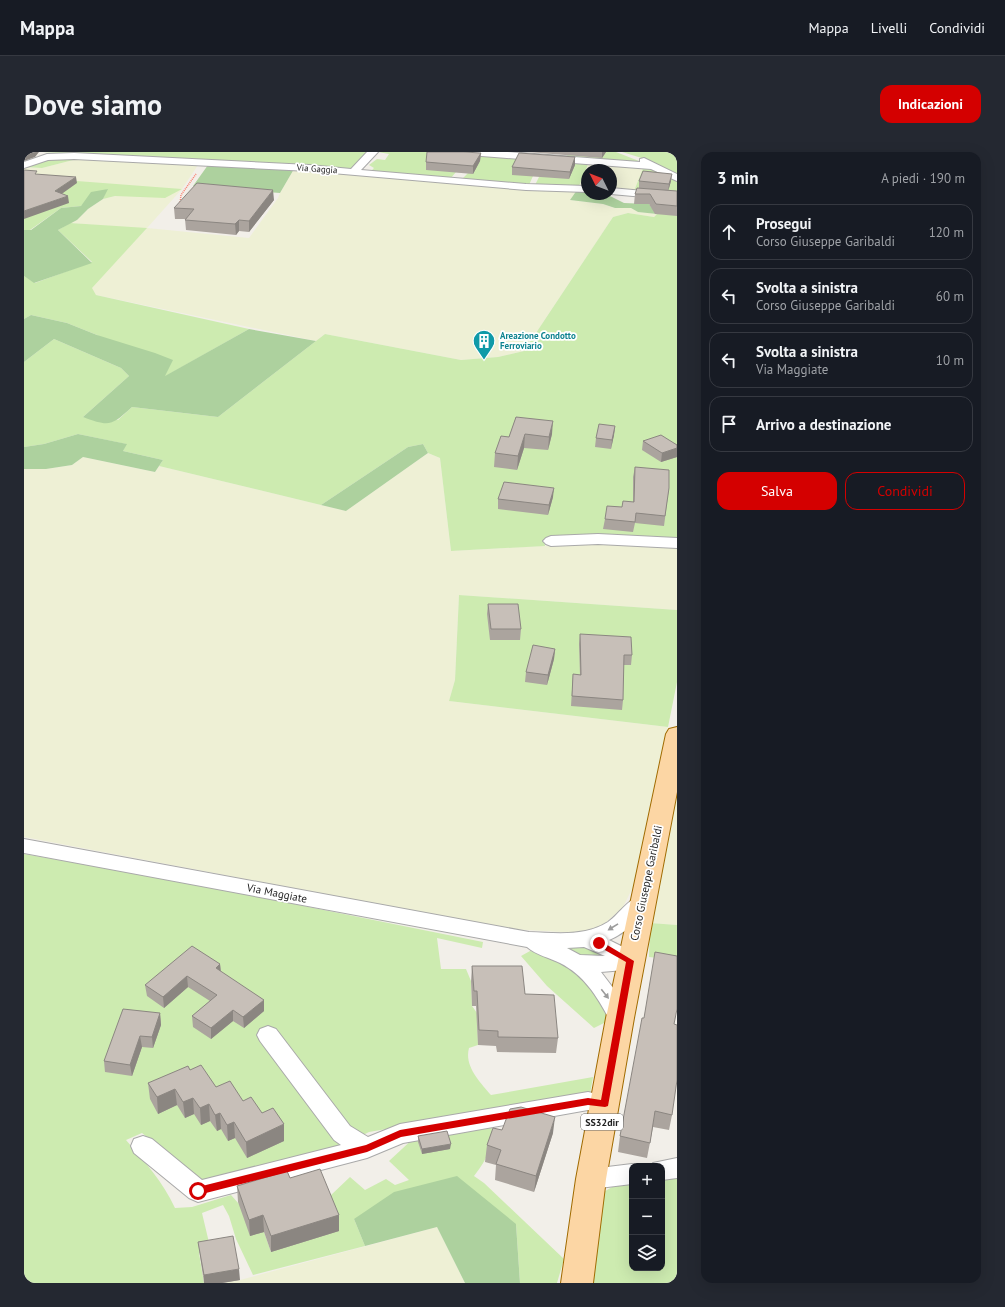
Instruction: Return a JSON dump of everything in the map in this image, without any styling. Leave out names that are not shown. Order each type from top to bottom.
[{"type":"main road","name":"Corso Giuseppe Garibaldi","points":[[576,1283],[591,1179],[620,1018],[677,734]]},
{"type":"street","points":[[353,172],[373,152]]},
{"type":"street","points":[[469,152],[654,166]]},
{"type":"street","name":"Via Gaggia","points":[[24,165],[39,154],[309,168],[532,188],[581,189]]},
{"type":"street","points":[[625,154],[654,166],[677,178]]},
{"type":"street","points":[[617,192],[677,197]]},
{"type":"street","points":[[551,541],[598,539],[677,543]]},
{"type":"street","name":"Via Maggiate","points":[[24,846],[529,940],[586,939],[613,928],[643,902]]},
{"type":"street","name":"Via Maggiate","points":[[586,939],[607,947],[631,961]]},
{"type":"street","name":"Via Maggiate","points":[[529,940],[576,962],[593,965],[606,965],[631,961]]},
{"type":"street","name":"Via Maggiate","points":[[576,962],[592,977],[615,1006],[620,1018]]},
{"type":"street","points":[[268,1035],[342,1133],[367,1148]]},
{"type":"street","points":[[143,1146],[198,1191],[367,1148],[400,1134],[588,1101],[605,1104]]},
{"type":"street","points":[[665,1170],[677,1168]]},
{"type":"street","points":[[591,1179],[629,1174]]},
{"type":"path","points":[[179,210],[181,195],[204,163]]},
{"type":"green space","points":[[42,152],[368,152],[349,170]]},
{"type":"green space","points":[[378,152],[453,152],[541,158],[529,185],[462,179],[468,173],[456,172],[450,179],[371,171],[374,168],[369,165],[377,159],[385,160],[389,154]]},
{"type":"green space","points":[[568,152],[616,152],[644,163],[567,157]]},
{"type":"green space","points":[[622,152],[667,152],[677,156],[677,176],[645,159]]},
{"type":"green space","points":[[81,158],[198,165],[182,189],[147,228],[249,238],[278,198],[294,169],[577,190],[570,200],[603,204],[615,208],[631,208],[639,212],[657,214],[654,217],[628,213],[613,217],[524,351],[498,357],[461,360],[325,334],[316,341],[96,295],[91,288],[146,229],[70,223],[77,220],[88,209],[103,199],[115,196],[24,177],[24,167],[42,168]]},
{"type":"green space","points":[[81,158],[42,168],[24,167],[52,159]]},
{"type":"green space","points":[[548,159],[589,162],[588,164],[581,164],[581,181],[579,186],[535,185]]},
{"type":"green space","points":[[589,162],[616,164],[588,164]]},
{"type":"green space","points":[[617,164],[644,166],[634,191],[617,190]]},
{"type":"green space","points":[[208,165],[294,169],[280,193],[193,186]]},
{"type":"green space","points":[[644,166],[648,166],[677,180],[677,195],[634,191]]},
{"type":"green space","points":[[24,177],[182,189],[165,198],[115,196],[103,199],[107,189],[81,206],[61,208],[30,230],[24,230]]},
{"type":"green space","points":[[108,189],[103,199],[88,209],[77,220],[58,230],[92,263],[34,283],[24,276],[24,230],[31,230],[61,208],[81,206],[91,192]]},
{"type":"green space","points":[[577,190],[581,190],[581,200],[617,200],[624,203],[649,204],[657,214],[638,212],[631,208],[615,208],[603,204],[570,200]]},
{"type":"green space","points":[[677,208],[677,540],[563,537],[544,539],[545,546],[451,551],[440,458],[428,453],[423,444],[408,447],[321,505],[159,466],[163,460],[123,451],[126,444],[78,434],[44,444],[24,447],[24,362],[54,339],[121,368],[129,376],[83,417],[118,420],[132,407],[218,417],[325,334],[461,360],[498,357],[524,351],[613,217],[628,213],[654,217],[657,214]]},
{"type":"green space","points":[[70,223],[147,228],[92,288],[96,295],[249,329],[164,377],[97,335],[67,323],[31,315],[24,319],[24,276],[35,283],[92,262],[58,230]]},
{"type":"green space","points":[[31,315],[67,323],[97,335],[173,360],[165,376],[249,329],[316,341],[218,417],[132,407],[114,421],[105,423],[83,417],[129,376],[121,368],[54,339],[24,362],[24,319]]},
{"type":"green space","points":[[78,434],[127,444],[123,451],[163,460],[155,472],[83,457],[72,465],[46,469],[24,469],[24,447],[44,444]]},
{"type":"green space","points":[[423,444],[428,453],[346,511],[321,505],[408,447]]},
{"type":"green space","points":[[428,453],[440,458],[451,551],[596,542],[677,545],[677,610],[459,595],[455,680],[449,701],[668,727],[634,885],[623,907],[602,926],[578,933],[510,929],[24,837],[24,469],[46,469],[72,465],[83,457],[155,472],[159,466],[346,511]]},
{"type":"green space","points":[[459,595],[677,610],[677,682],[668,727],[449,701],[455,680]]},
{"type":"green space","points":[[677,789],[677,925],[650,923]]},
{"type":"green space","points":[[24,854],[169,879],[483,942],[482,948],[437,938],[441,969],[466,969],[471,981],[472,1006],[477,1013],[478,1045],[469,1048],[468,1055],[471,1067],[478,1079],[491,1095],[593,1077],[590,1094],[369,1132],[335,1149],[202,1183],[142,1133],[126,1140],[147,1164],[175,1208],[192,1207],[231,1195],[264,1232],[271,1252],[350,1177],[365,1190],[386,1179],[395,1185],[409,1180],[389,1161],[416,1136],[492,1123],[489,1151],[474,1176],[484,1183],[564,1259],[557,1283],[520,1283],[516,1224],[354,1219],[365,1246],[253,1275],[236,1239],[229,1216],[223,1205],[202,1213],[211,1251],[199,1253],[204,1283],[24,1283]]},
{"type":"green space","points":[[650,923],[677,925],[677,960],[649,957]]},
{"type":"green space","points":[[560,944],[583,944],[612,955],[601,960],[569,953]]},
{"type":"green space","points":[[530,951],[564,960],[606,1004],[608,1021],[594,1028],[547,986],[521,956]]},
{"type":"green space","points":[[677,1175],[677,1283],[591,1283],[602,1193],[622,1181],[629,1180],[629,1271],[665,1271],[665,1177]]},
{"type":"green space","points":[[457,1176],[516,1224],[520,1283],[465,1283],[437,1227],[365,1246],[354,1219],[394,1192]]},
{"type":"green space","points":[[437,1227],[465,1283],[222,1283],[240,1280]]},
{"type":"building","points":[[427,152],[481,153],[473,166],[426,162]]},
{"type":"building","points":[[519,153],[575,157],[570,172],[512,167]]},
{"type":"building","points":[[24,170],[37,171],[35,174],[76,177],[55,191],[68,196],[24,211]]},
{"type":"building","points":[[643,171],[672,174],[669,184],[639,181]]},
{"type":"building","points":[[197,183],[273,190],[249,221],[239,220],[235,224],[185,220],[194,209],[174,208]]},
{"type":"building","points":[[637,188],[677,191],[677,206],[656,204],[650,194],[635,194]]},
{"type":"building","points":[[516,417],[553,421],[549,437],[525,434],[518,456],[495,453],[501,436],[509,437]]},
{"type":"building","points":[[599,424],[615,426],[612,440],[596,438]]},
{"type":"building","points":[[661,435],[677,445],[677,448],[662,453],[643,441]]},
{"type":"building","points":[[635,467],[669,470],[669,488],[665,516],[636,513],[635,522],[605,519],[607,506],[622,507],[623,501],[634,502]]},
{"type":"building","points":[[504,482],[554,488],[549,505],[498,499]]},
{"type":"building","points":[[488,604],[518,604],[521,629],[491,629]]},
{"type":"building","points":[[580,634],[631,637],[632,655],[624,655],[623,700],[572,696],[573,674],[581,675]]},
{"type":"building","points":[[533,645],[555,649],[548,675],[526,672]]},
{"type":"building","points":[[192,946],[220,964],[216,968],[264,1000],[243,1017],[233,1010],[211,1028],[192,1016],[217,995],[187,976],[163,997],[145,985]]},
{"type":"building","points":[[655,952],[677,956],[677,1009],[674,1024],[677,1025],[677,1080],[672,1115],[655,1111],[650,1143],[620,1136],[642,1018],[644,1018]]},
{"type":"building","points":[[472,966],[522,966],[525,994],[554,995],[558,1038],[498,1037],[498,1031],[479,1030],[477,991],[474,991]]},
{"type":"building","points":[[123,1009],[160,1013],[152,1037],[140,1036],[130,1065],[104,1061]]},
{"type":"building","points":[[201,1065],[216,1087],[230,1081],[243,1101],[251,1097],[262,1113],[273,1108],[284,1124],[246,1142],[234,1122],[227,1125],[220,1113],[215,1115],[209,1104],[200,1108],[193,1098],[183,1102],[175,1089],[157,1097],[148,1083],[188,1066],[190,1070]]},
{"type":"building","points":[[521,1107],[555,1117],[536,1176],[496,1164],[501,1150],[487,1145],[493,1128],[502,1130],[510,1109]]},
{"type":"building","points":[[447,1131],[451,1144],[422,1149],[418,1136]]},
{"type":"building","points":[[320,1169],[339,1215],[271,1236],[263,1215],[249,1220],[237,1186],[287,1171],[290,1178]]},
{"type":"building","points":[[233,1236],[239,1269],[204,1275],[198,1242]]},
{"type":"place","name":"Areazione Condotto Ferroviario","points":[[484,360]]},
{"type":"route","points":[[198,1191],[367,1148],[400,1134],[588,1101],[605,1104],[631,961],[599,943]]}]
